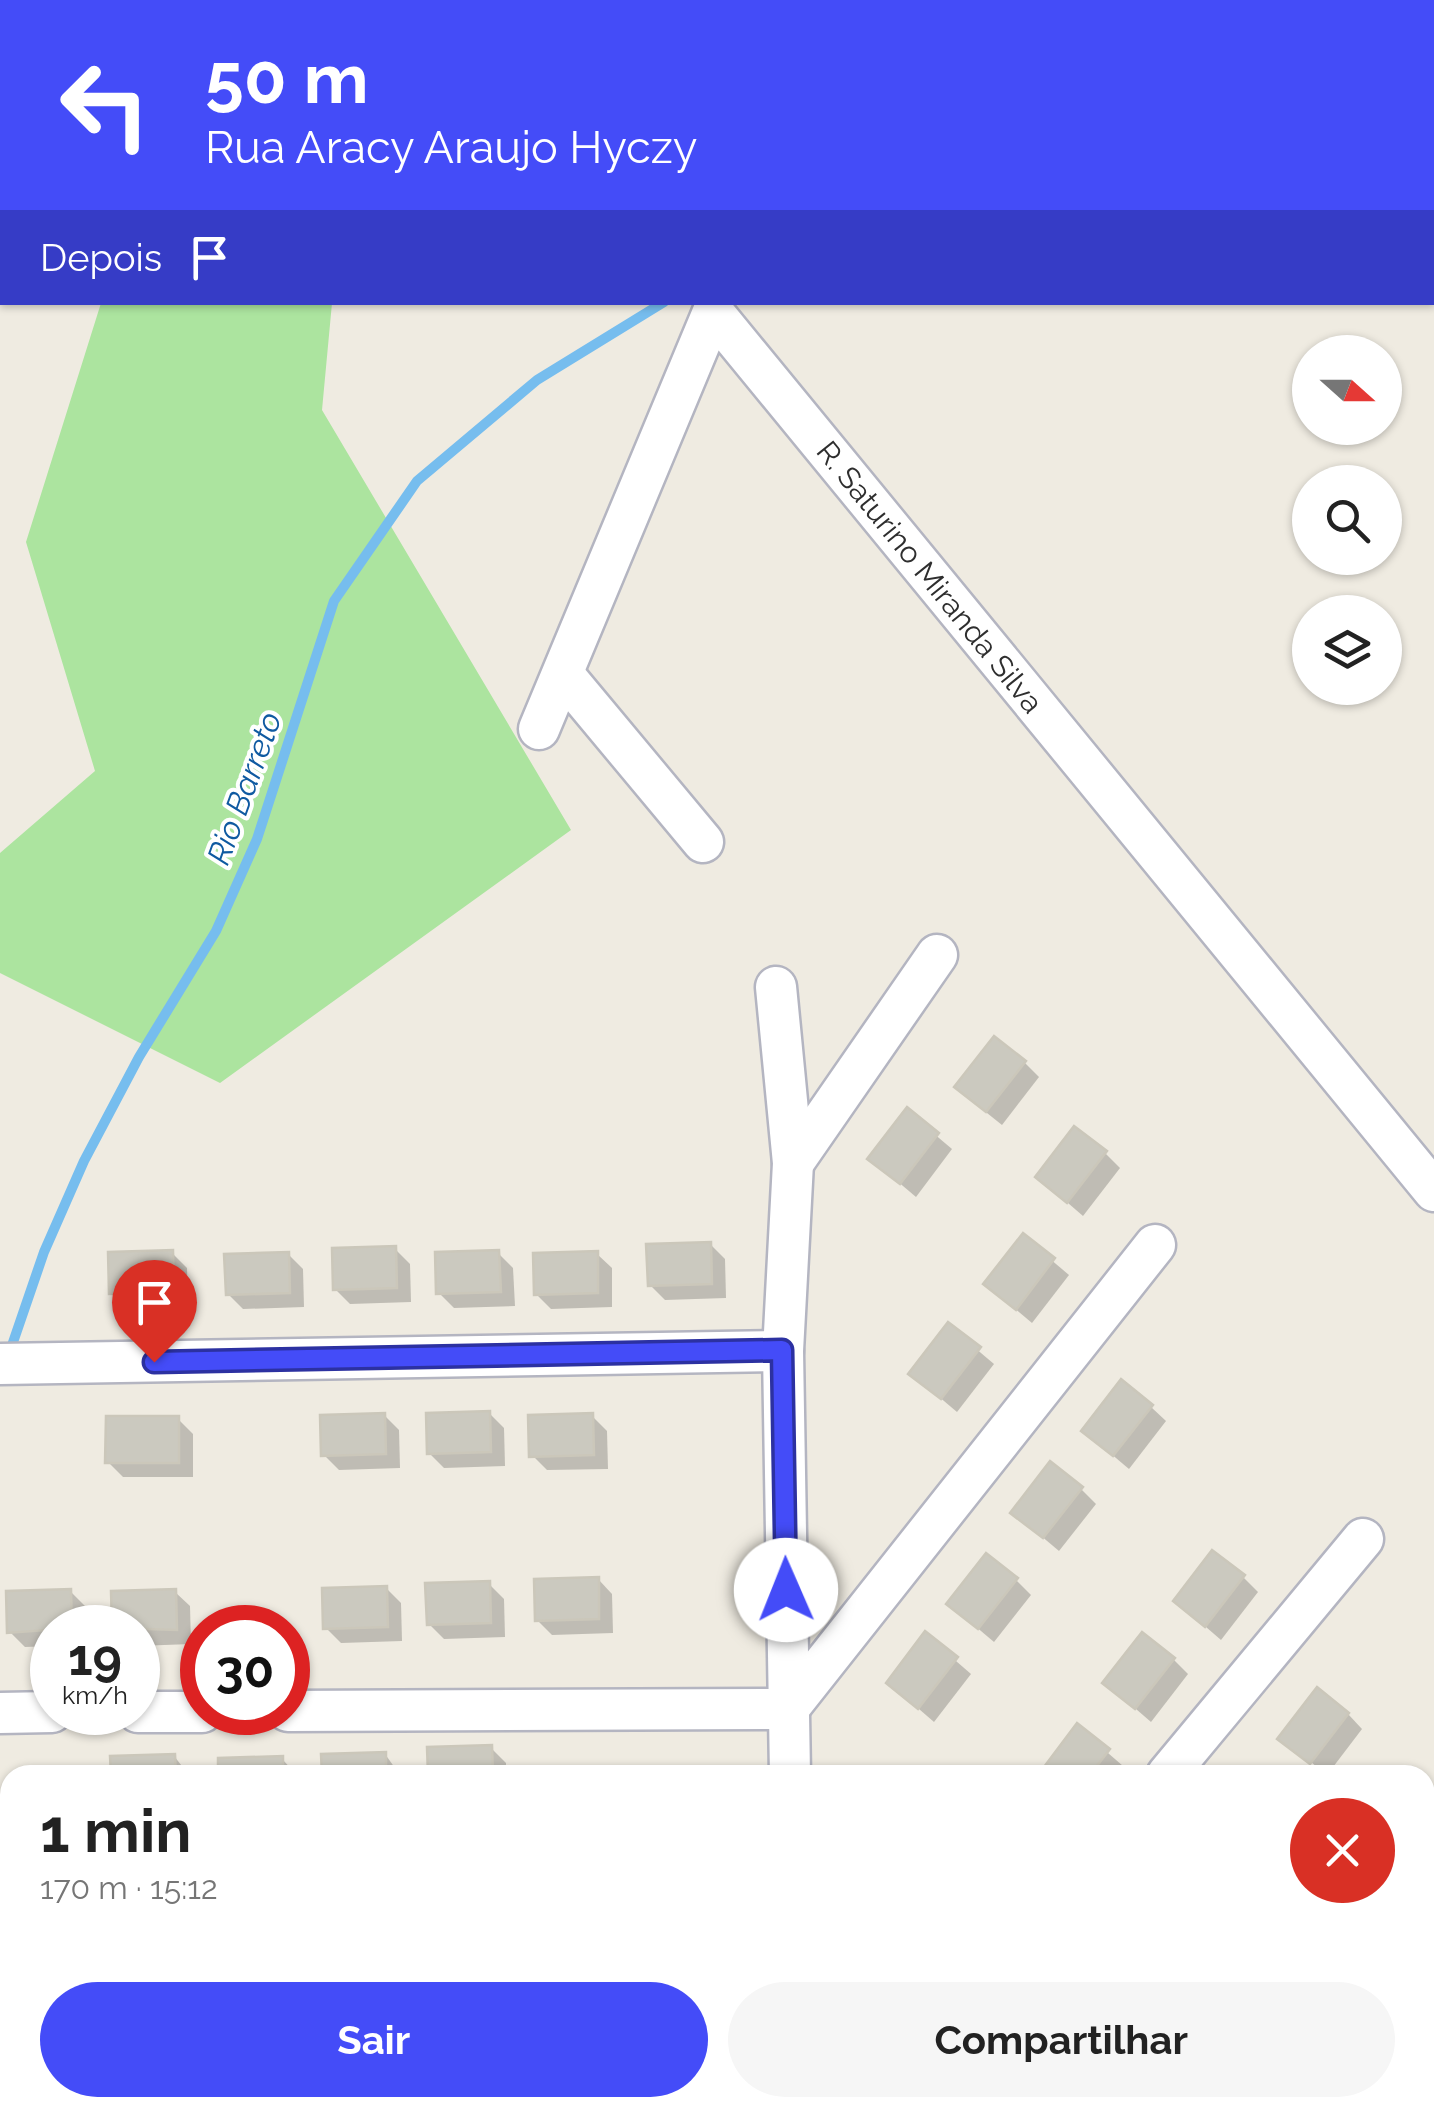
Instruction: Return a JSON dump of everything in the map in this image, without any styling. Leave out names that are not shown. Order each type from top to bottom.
[{"type":"street","name":"R. Saturino Miranda Silva","points":[[539,729],[713,312],[1434,1191]]},
{"type":"street","points":[[562,674],[703,842]]},
{"type":"street","points":[[793,1163],[937,956]]},
{"type":"street","points":[[776,987],[793,1163],[782,1350],[790,1765]]},
{"type":"street","points":[[788,1709],[1155,1245]]},
{"type":"street","points":[[18,1364],[782,1350]]},
{"type":"street","points":[[1175,1765],[1363,1539]]},
{"type":"street","points":[[310,1711],[788,1709]]},
{"type":"street","points":[[0,1713],[30,1712]]},
{"type":"green space","points":[[100,305],[332,305],[322,410],[571,830],[220,1083],[0,973],[0,853],[95,771],[26,542]]},
{"type":"building","points":[[994,1036],[1026,1061],[986,1112],[954,1087]]},
{"type":"building","points":[[907,1107],[939,1133],[900,1184],[867,1159]]},
{"type":"building","points":[[1074,1126],[1107,1151],[1067,1203],[1035,1177]]},
{"type":"building","points":[[1023,1233],[1055,1258],[1016,1310],[983,1284]]},
{"type":"building","points":[[711,1242],[712,1284],[648,1286],[646,1244]]},
{"type":"building","points":[[396,1246],[397,1288],[333,1290],[332,1248]]},
{"type":"building","points":[[173,1250],[174,1292],[109,1294],[108,1252]]},
{"type":"building","points":[[499,1250],[501,1292],[436,1294],[435,1252]]},
{"type":"building","points":[[598,1251],[598,1293],[534,1295],[533,1253]]},
{"type":"building","points":[[289,1252],[290,1293],[226,1295],[224,1254]]},
{"type":"building","points":[[948,1322],[981,1347],[941,1399],[908,1374]]},
{"type":"building","points":[[1121,1379],[1153,1405],[1113,1456],[1081,1431]]},
{"type":"building","points":[[490,1411],[491,1452],[427,1454],[426,1413]]},
{"type":"building","points":[[385,1413],[386,1454],[321,1456],[320,1415]]},
{"type":"building","points":[[593,1413],[594,1455],[529,1457],[528,1415]]},
{"type":"building","points":[[106,1416],[179,1416],[179,1463],[105,1463]]},
{"type":"building","points":[[1050,1461],[1083,1487],[1043,1538],[1010,1513]]},
{"type":"building","points":[[1212,1550],[1245,1575],[1205,1627],[1173,1601]]},
{"type":"building","points":[[986,1553],[1018,1578],[978,1629],[946,1604]]},
{"type":"building","points":[[599,1577],[599,1619],[535,1621],[534,1579]]},
{"type":"building","points":[[490,1581],[491,1623],[427,1625],[425,1583]]},
{"type":"building","points":[[387,1586],[388,1627],[323,1629],[322,1588]]},
{"type":"building","points":[[71,1589],[71,1605],[30,1605],[30,1631],[7,1633],[6,1591]]},
{"type":"building","points":[[176,1589],[177,1630],[160,1629],[160,1605],[111,1605],[111,1591]]},
{"type":"building","points":[[925,1631],[958,1657],[918,1709],[886,1683]]},
{"type":"building","points":[[1142,1632],[1175,1658],[1135,1709],[1102,1683]]},
{"type":"building","points":[[1317,1687],[1349,1713],[1310,1764],[1277,1739]]},
{"type":"building","points":[[1077,1723],[1110,1749],[1098,1765],[1046,1765]]},
{"type":"building","points":[[492,1745],[493,1765],[428,1765],[427,1747]]},
{"type":"building","points":[[386,1752],[386,1765],[322,1765],[321,1754]]},
{"type":"building","points":[[175,1754],[176,1765],[110,1765],[110,1756]]},
{"type":"building","points":[[283,1756],[283,1765],[218,1765],[218,1758]]},
{"type":"waterway","name":"Rio Barreto","points":[[9,1354],[44,1252],[84,1161],[139,1057],[216,931],[257,839],[334,601],[417,481],[537,380],[659,305]]},
{"type":"route","points":[[154,1362],[782,1350],[786,1590]]}]
